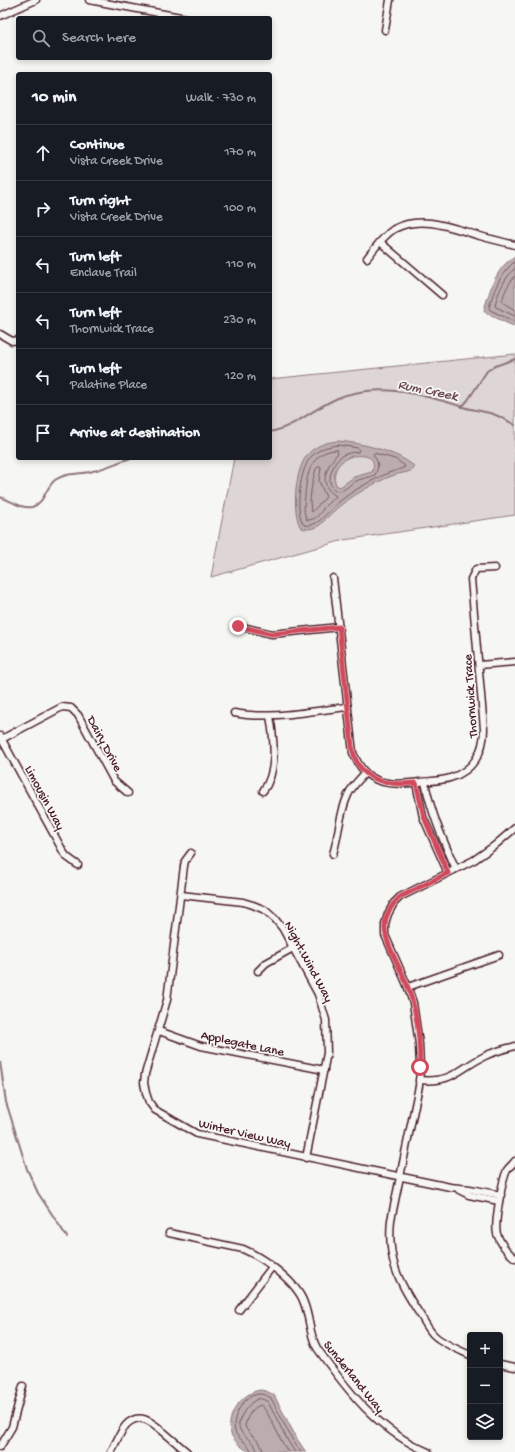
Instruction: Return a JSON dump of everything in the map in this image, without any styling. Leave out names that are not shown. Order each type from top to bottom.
[{"type":"street","points":[[0,16],[36,0]]},
{"type":"street","points":[[89,0],[175,16]]},
{"type":"street","points":[[385,30],[390,0]]},
{"type":"street","points":[[367,258],[380,242],[393,230],[404,224],[414,222],[429,222],[515,245]]},
{"type":"street","points":[[380,242],[442,295]]},
{"type":"street","points":[[0,334],[12,340],[16,340]]},
{"type":"street","name":"Thornwick Trace","points":[[333,578],[352,749],[358,763],[371,777],[385,783],[403,784],[449,779],[463,773],[469,768],[484,744],[471,578],[476,569],[495,568]]},
{"type":"street","points":[[238,626],[272,634],[339,627]]},
{"type":"street","points":[[479,665],[515,662]]},
{"type":"street","name":"Dairy Drive","points":[[1,738],[62,707],[72,708],[78,715],[114,781],[128,793]]},
{"type":"street","points":[[234,713],[252,716],[270,716],[347,707]]},
{"type":"street","points":[[263,791],[273,767],[273,732],[270,716]]},
{"type":"street","name":"Limousin Way","points":[[1,738],[64,853],[78,865]]},
{"type":"street","points":[[333,854],[337,842],[341,815],[348,795],[365,772]]},
{"type":"street","points":[[425,782],[429,803],[436,825],[456,869]]},
{"type":"street","points":[[416,783],[420,806],[428,830],[448,873]]},
{"type":"street","points":[[428,830],[436,825]]},
{"type":"street","points":[[467,1353],[433,1334],[405,1292],[392,1259],[390,1240],[391,1220],[419,1080],[420,1050],[413,1003],[408,987],[385,937],[385,926],[388,914],[394,903],[400,897],[474,860],[494,846],[515,828]]},
{"type":"street","name":"Winter View Way","points":[[191,853],[185,861],[169,990],[159,1031],[146,1068],[144,1079],[148,1098],[155,1110],[201,1136],[455,1188],[469,1194],[500,1198]]},
{"type":"street","name":"Night Wind Way","points":[[181,895],[243,902],[259,907],[269,914],[278,923],[318,994],[324,1011],[328,1042],[324,1070],[306,1158]]},
{"type":"street","points":[[258,971],[266,963],[293,948]]},
{"type":"street","points":[[408,987],[499,954]]},
{"type":"street","name":"Applegate Lane","points":[[159,1031],[201,1046],[324,1070]]},
{"type":"street","points":[[419,1080],[432,1081],[447,1078],[486,1055],[515,1046]]},
{"type":"street","points":[[515,1161],[507,1171],[497,1213],[497,1233],[505,1250],[515,1258]]},
{"type":"street","name":"Sunderland Way","points":[[169,1233],[240,1248],[255,1254],[290,1281],[299,1292],[306,1309],[317,1348],[362,1406],[393,1433],[428,1452]]},
{"type":"street","points":[[239,1310],[272,1267]]},
{"type":"street","points":[[503,1365],[515,1367]]},
{"type":"street","points":[[0,1447],[12,1427],[23,1386]]},
{"type":"street","points":[[111,1452],[125,1427],[133,1420],[140,1418],[151,1421],[187,1452]]},
{"type":"shaded area","points":[[515,354],[515,515],[344,540],[211,577],[234,460],[272,460],[272,379]]},
{"type":"water","points":[[515,256],[515,327],[486,313],[484,310],[491,287],[498,273],[508,261]]},
{"type":"water","points":[[338,441],[388,452],[398,456],[414,466],[413,470],[386,478],[362,491],[339,507],[317,527],[307,529],[301,528],[296,512],[295,501],[297,479],[300,469],[308,454],[315,448],[322,444]],"holes":[[[365,456],[371,459],[373,462],[372,472],[354,477],[340,487],[336,485],[335,471],[337,467],[347,458]]]},
{"type":"water","points":[[260,1390],[274,1395],[297,1439],[306,1452],[248,1451],[234,1439],[231,1434],[230,1420],[236,1406],[247,1395]]},
{"type":"waterway","points":[[462,407],[487,371],[495,366],[515,359]]},
{"type":"waterway","name":"Rum Creek","points":[[272,432],[296,422],[338,398],[353,393],[384,390],[430,397],[468,409],[493,414],[515,425]]},
{"type":"waterway","name":"Rum Creek","points":[[0,497],[20,506],[32,507],[40,502],[52,483],[59,477],[98,470],[126,460]]},
{"type":"waterway","points":[[0,1062],[6,1102],[27,1169],[38,1193],[67,1237]]},
{"type":"route","points":[[238,626],[272,634],[339,627],[352,749],[355,756],[365,772],[378,781],[393,784],[416,783],[420,806],[448,873],[400,897],[394,903],[386,919],[385,934],[410,991],[416,1018],[420,1067]]}]
